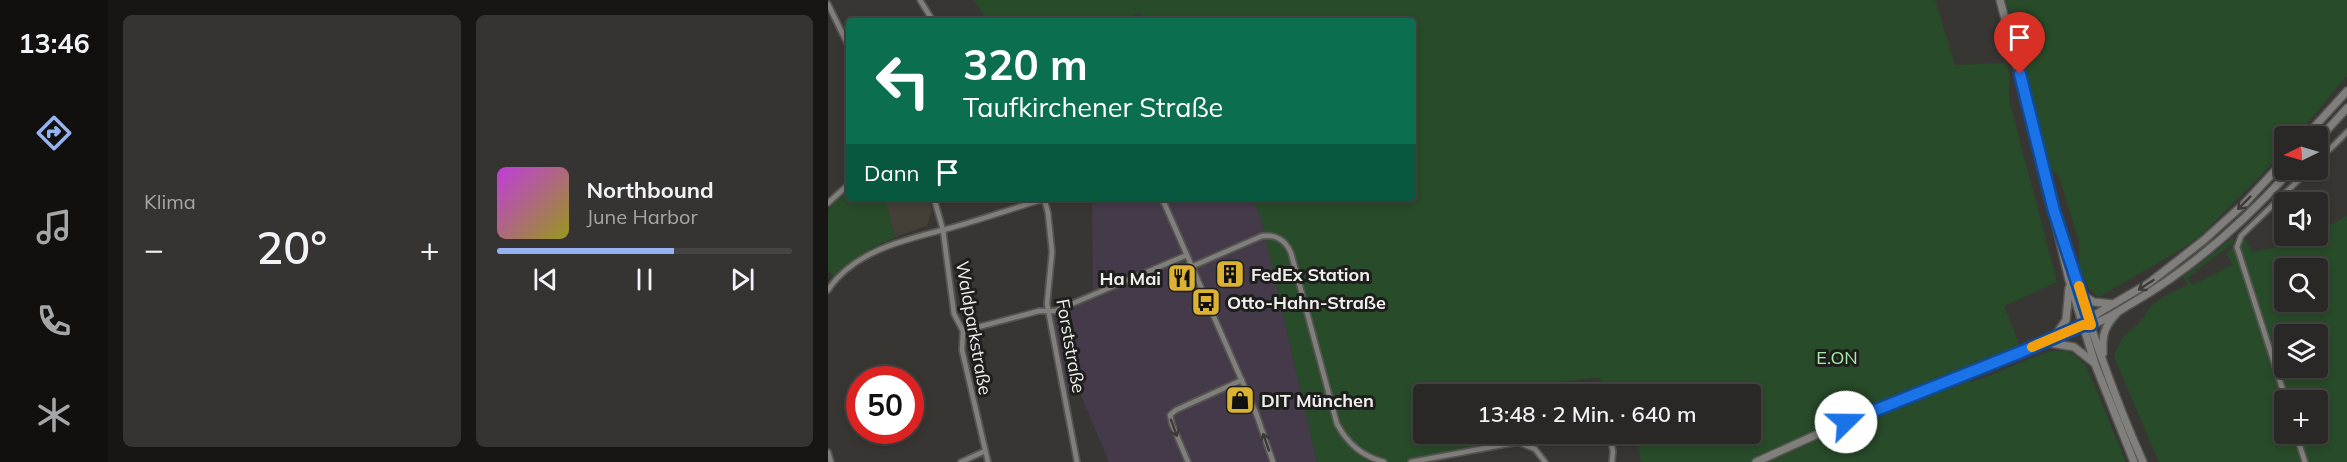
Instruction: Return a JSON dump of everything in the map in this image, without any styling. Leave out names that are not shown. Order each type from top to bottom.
[{"type":"main road","points":[[2000,0],[2054,211],[2082,295],[2099,363],[2134,462]]},
{"type":"main road","points":[[2315,126],[2347,91]]},
{"type":"main road","points":[[2328,129],[2347,108]]},
{"type":"main road","points":[[2099,363],[2103,334],[2117,308],[2204,240],[2245,203],[2274,172]]},
{"type":"main road","points":[[1756,462],[1851,420],[2052,339],[2117,308],[2171,279],[2209,250],[2254,210],[2282,180]]},
{"type":"main road","points":[[2054,211],[2056,231],[2069,280],[2088,323]]},
{"type":"main road","points":[[2052,339],[2064,326],[2068,313],[2069,280]]},
{"type":"main road","points":[[2082,295],[2094,302],[2117,308]]},
{"type":"main road","points":[[2043,342],[2074,347],[2099,363],[2143,462]]},
{"type":"street","points":[[920,0],[931,18]]},
{"type":"street","points":[[828,3],[846,41]]},
{"type":"street","points":[[2328,151],[2347,132]]},
{"type":"street","points":[[2283,390],[2237,247],[2241,236],[2298,180]]},
{"type":"street","points":[[828,201],[846,186]]},
{"type":"street","name":"Waldparkstraße","points":[[935,201],[943,230],[954,314],[963,331],[961,341],[963,354],[988,462]]},
{"type":"street","points":[[828,290],[832,283],[858,262],[892,243],[943,230],[1035,201]]},
{"type":"street","name":"Forststraße","points":[[1045,201],[1051,240],[1047,310],[1077,462]]},
{"type":"street","points":[[1163,201],[1242,380],[1273,462]]},
{"type":"street","points":[[1193,266],[1262,236],[1273,236],[1284,242],[1291,253],[1337,424],[1346,439],[1359,451],[1384,462]]},
{"type":"street","points":[[963,331],[1047,310],[1055,311],[1187,255]]},
{"type":"street","points":[[828,277],[832,283]]},
{"type":"street","points":[[1188,462],[1170,416],[1176,410],[1242,380]]},
{"type":"street","points":[[1411,462],[1510,442],[1531,446],[1545,462]]},
{"type":"street","points":[[1611,444],[1612,462]]},
{"type":"street","points":[[2299,444],[2305,462]]},
{"type":"street","points":[[961,462],[985,451]]},
{"type":"street","points":[[828,452],[831,462]]},
{"type":"shaded area","points":[[885,201],[929,201],[932,209],[927,226],[895,237]]},
{"type":"shaded area","points":[[1092,201],[1254,201],[1261,218],[1317,462],[1109,462],[1079,391],[1068,392],[1053,318],[1054,308],[1093,291]]},
{"type":"green space","name":"E.ON","points":[[974,0],[1935,0],[1955,65],[2006,63],[2009,73],[2009,100],[2057,282],[2004,306],[2020,346],[1967,368],[1971,382],[2046,353],[2066,351],[2072,354],[2087,368],[2126,462],[1641,462],[1638,444],[1761,444],[1761,384],[1602,384],[1599,377],[1550,384],[1413,384],[1413,444],[1479,444],[1478,447],[1412,462],[1317,462],[1261,218],[1254,201],[1416,201],[1416,18],[1142,18],[1140,13],[1126,18],[985,18]]},
{"type":"green space","points":[[2006,0],[2347,0],[2347,76],[2304,126],[2274,126],[2274,162],[2200,236],[2099,297],[2089,289],[2079,266],[2079,241],[2059,177],[2049,168]]},
{"type":"green space","points":[[846,190],[846,201],[886,201],[895,237],[870,249],[834,276],[828,271],[828,210]]},
{"type":"green space","points":[[2347,216],[2347,462],[2159,462],[2114,357],[2119,345],[2154,303],[2188,285],[2183,277],[2234,236],[2233,243],[2187,278],[2192,285],[2233,265],[2226,253],[2244,237],[2252,252],[2282,246],[2328,246],[2328,226]]},
{"type":"slow traffic","points":[[2032,347],[2083,325],[2091,325],[2079,286]]},
{"type":"place","name":"FedEx Station","points":[[1230,274]]},
{"type":"place","name":"Ha Mai","points":[[1182,278]]},
{"type":"place","name":"Otto-Hahn-Straße","points":[[1206,302]]},
{"type":"place","name":"DIT München","points":[[1240,400]]},
{"type":"route","points":[[1846,422],[2083,325],[2091,325],[2054,211],[2020,74]]}]
